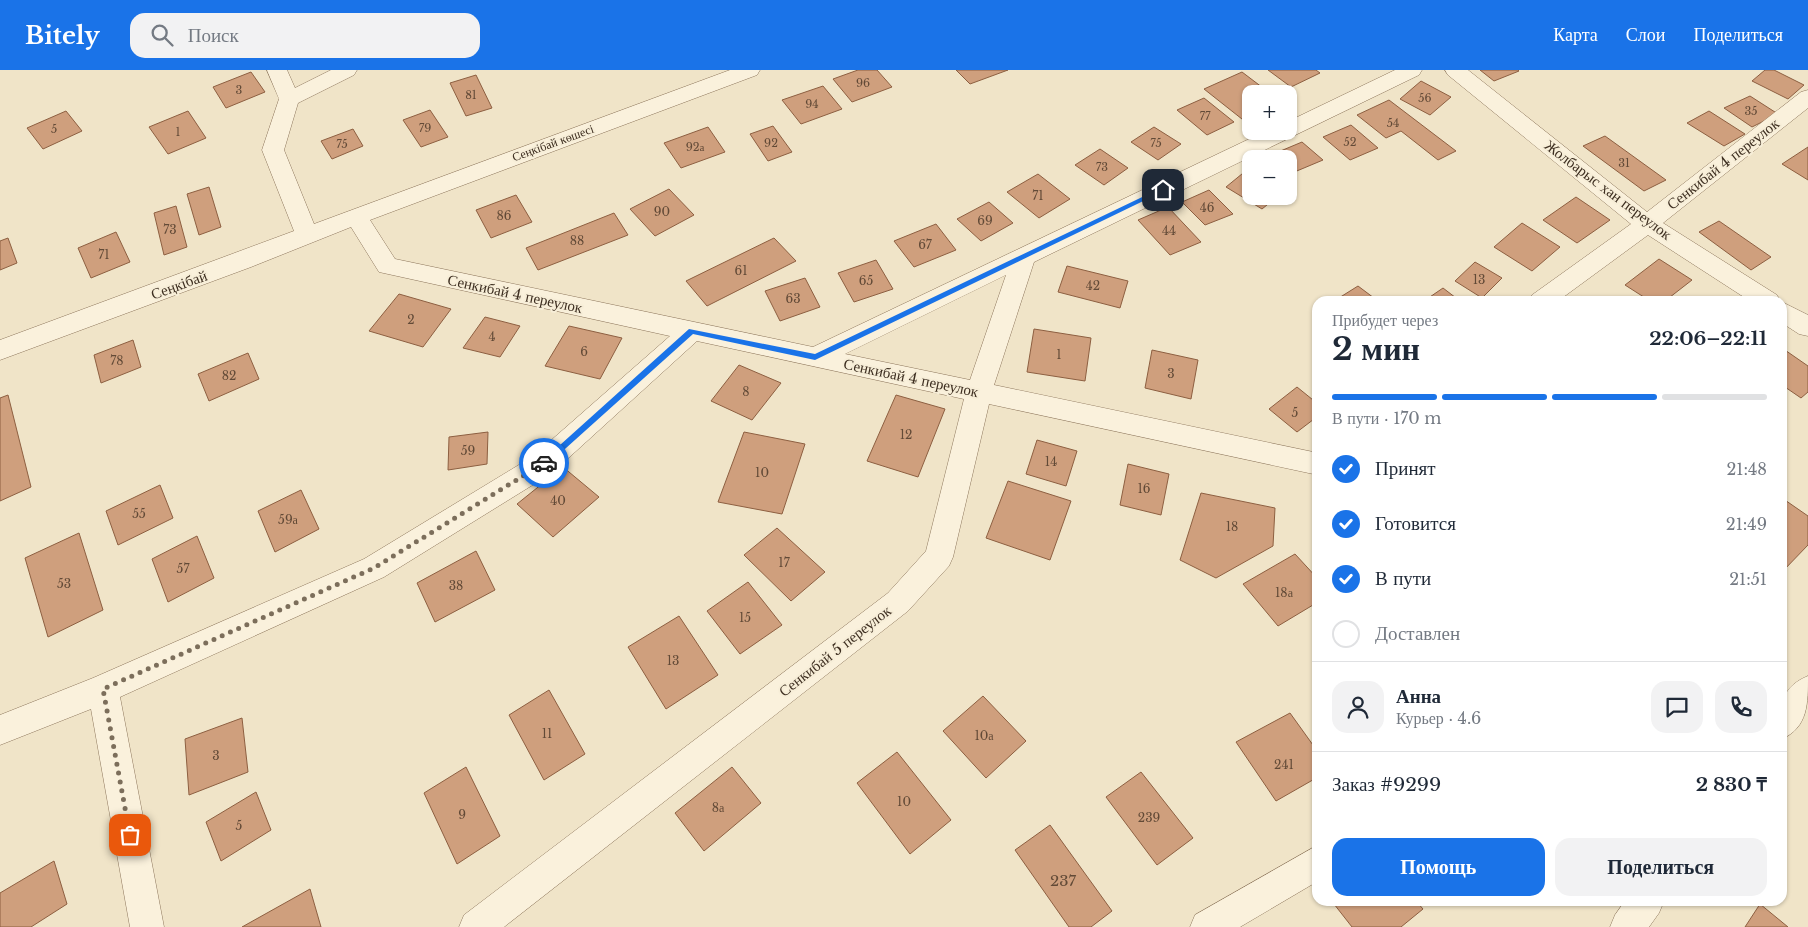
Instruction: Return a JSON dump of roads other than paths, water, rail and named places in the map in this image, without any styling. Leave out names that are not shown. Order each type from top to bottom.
[{"type":"street","points":[[277,70],[289,99],[273,150],[307,235]]},
{"type":"street","points":[[289,99],[347,70]]},
{"type":"street","name":"Сеңкібай көшесі","points":[[356,216],[750,70]]},
{"type":"street","points":[[1297,125],[1412,70]]},
{"type":"street","name":"Жолбарыс хан переулок","points":[[1455,70],[1647,224],[1760,296]]},
{"type":"street","name":"Сенкибай 4 переулок","points":[[1548,296],[1647,224],[1808,97]]},
{"type":"street","points":[[815,357],[1266,140]]},
{"type":"street","name":"Сеңкібай","points":[[0,350],[243,261],[356,216]]},
{"type":"street","name":"Сенкибай 4 переулок","points":[[356,216],[387,266],[1312,463]]},
{"type":"street","name":"Сенкибай 5 переулок","points":[[476,927],[898,602],[939,556],[979,392],[1024,257]]},
{"type":"street","points":[[1787,314],[1808,327]]},
{"type":"street","points":[[0,730],[103,689],[374,568],[542,465],[692,331]]},
{"type":"street","points":[[103,689],[147,927]]},
{"type":"street","points":[[1787,718],[1808,691]]},
{"type":"street","points":[[1207,927],[1312,866]]}]
